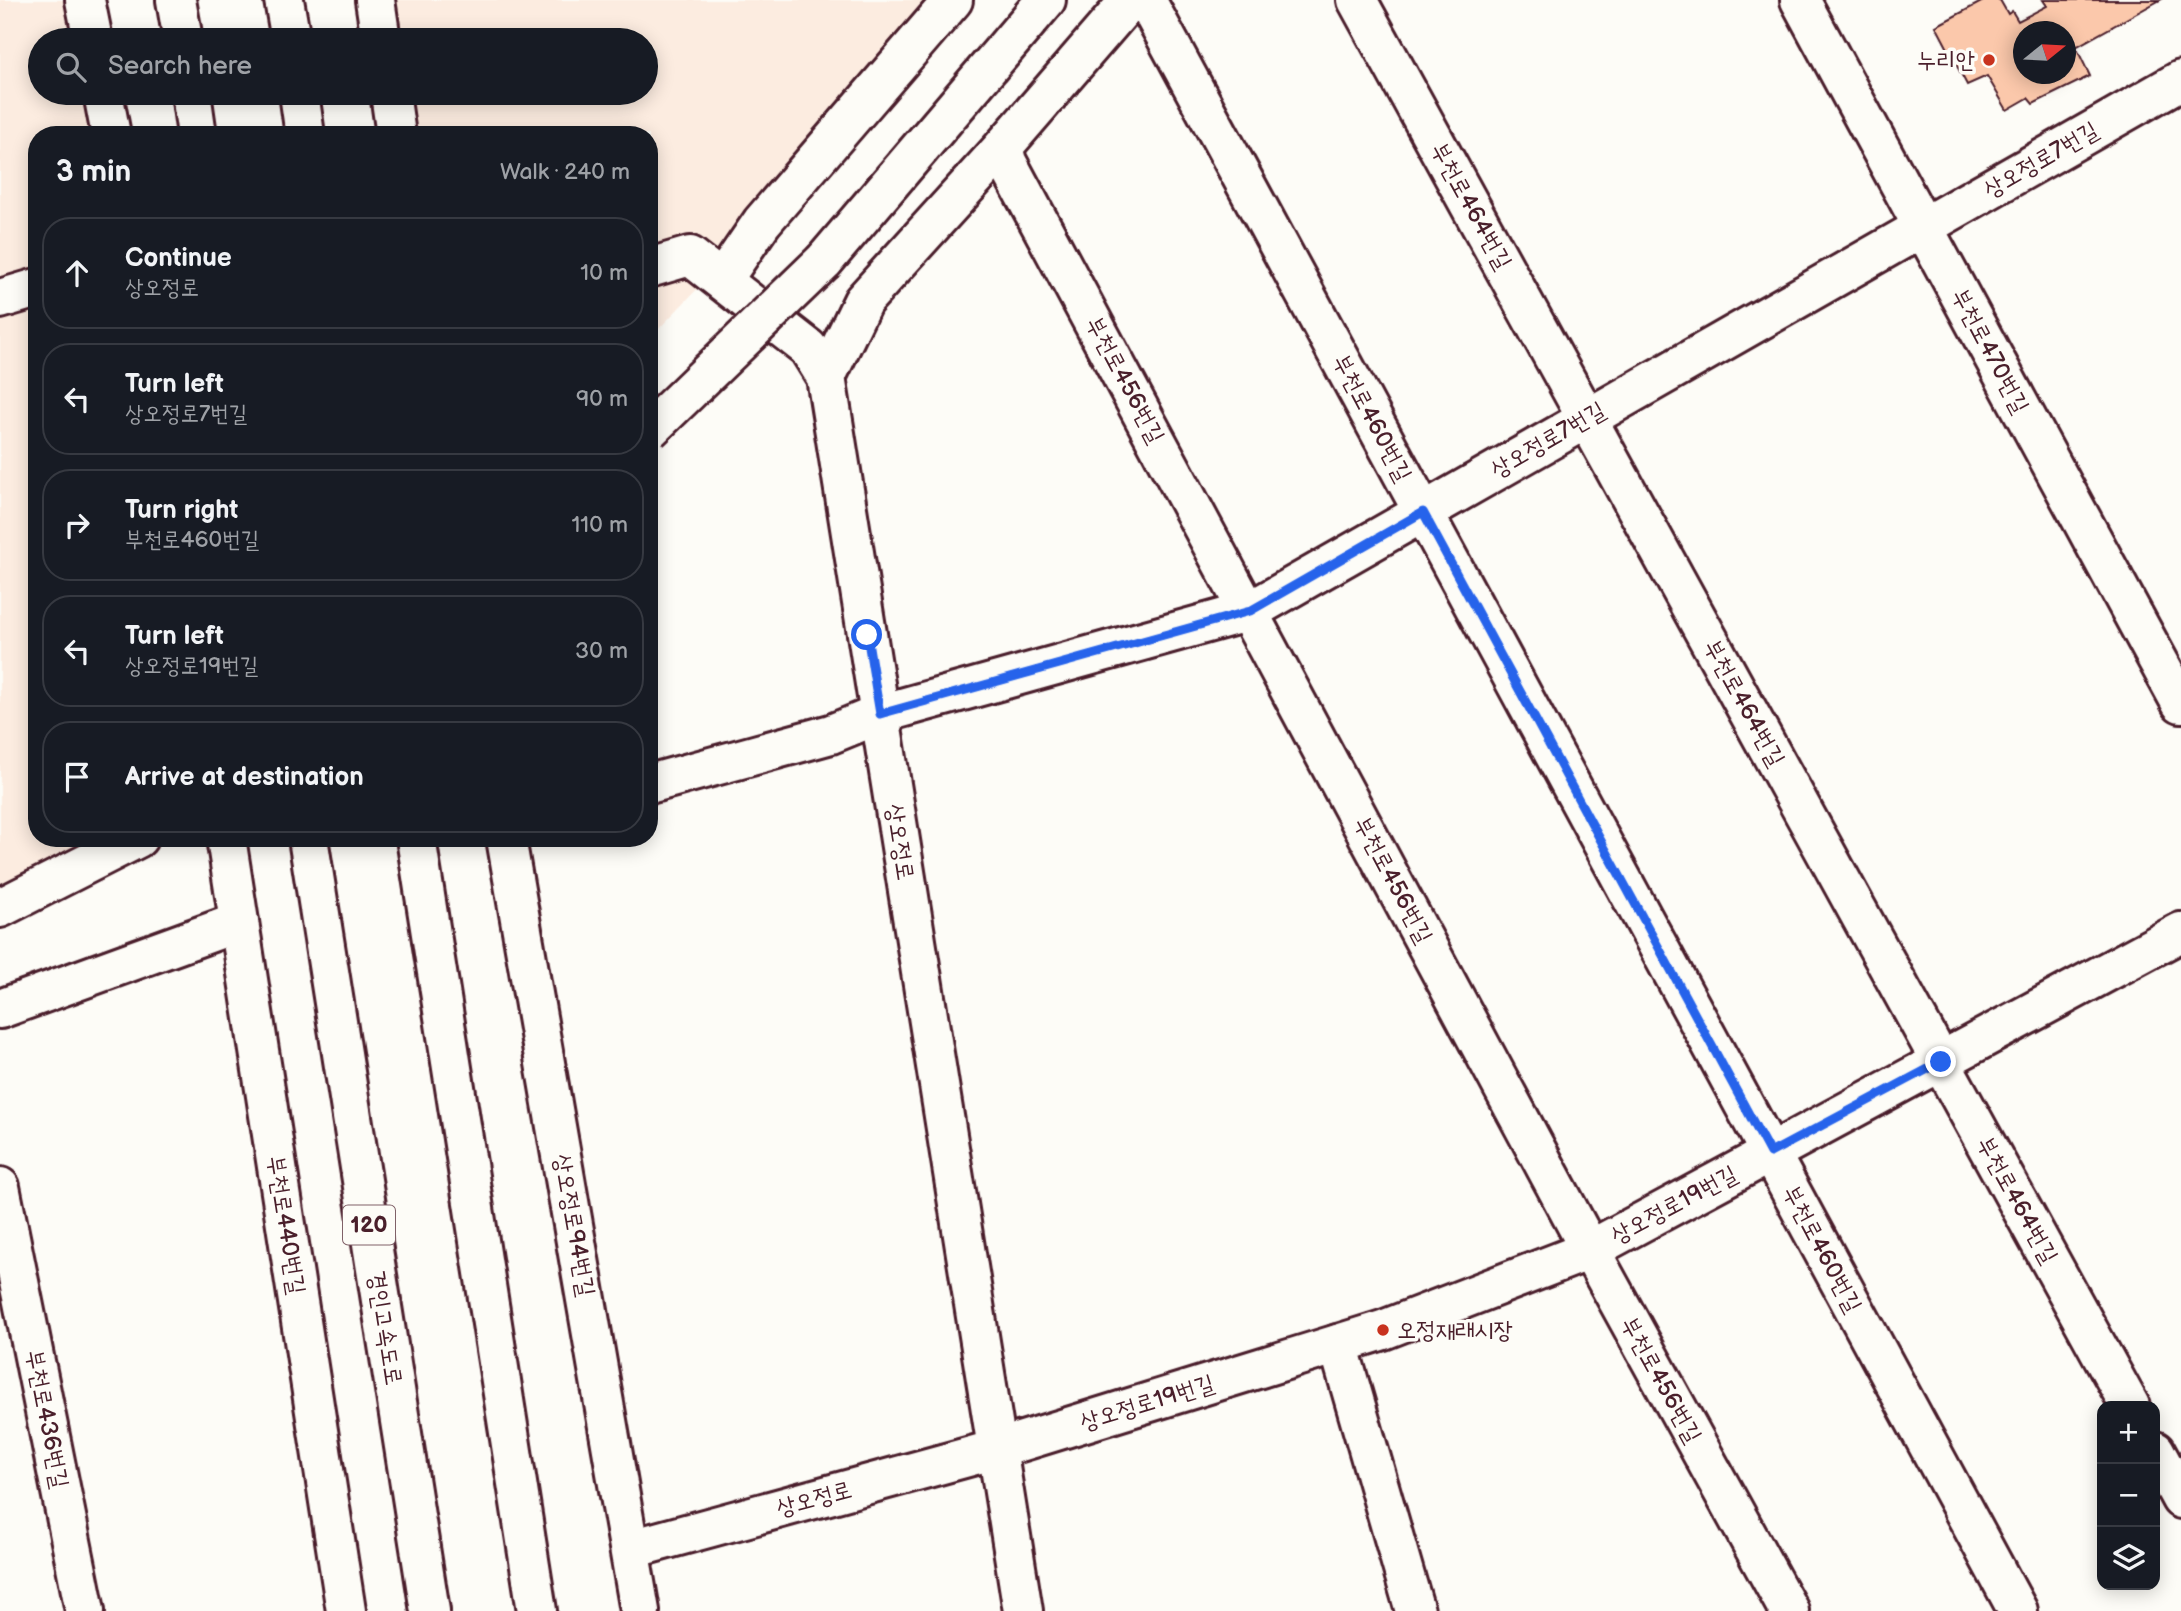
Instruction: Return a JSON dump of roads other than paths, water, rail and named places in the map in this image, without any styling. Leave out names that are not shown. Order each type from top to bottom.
[{"type":"main road","points":[[85,0],[91,28]]},
{"type":"main road","points":[[176,0],[181,28]]},
{"type":"main road","points":[[284,0],[289,28]]},
{"type":"main road","points":[[375,0],[380,28]]},
{"type":"main road","points":[[723,279],[762,222],[920,14],[953,0]]},
{"type":"main road","points":[[658,421],[824,261],[1046,0]]},
{"type":"main road","points":[[826,377],[863,301],[1003,147],[1129,0]]},
{"type":"main road","name":"부천로460번길","points":[[1146,0],[2018,1611]]},
{"type":"main road","name":"부천로464번길","points":[[1357,0],[2127,1401]]},
{"type":"main road","name":"부천로470번길","points":[[1800,0],[2181,703]]},
{"type":"main road","name":"상오정로7번길","points":[[658,782],[831,734],[880,714],[1250,611],[2181,80]]},
{"type":"main road","points":[[105,105],[109,126]]},
{"type":"main road","points":[[193,105],[196,126]]},
{"type":"main road","points":[[301,105],[304,126]]},
{"type":"main road","points":[[392,105],[395,126]]},
{"type":"main road","name":"부천로456번길","points":[[1003,147],[1007,162],[1250,611],[1590,1250],[1789,1611]]},
{"type":"main road","points":[[658,265],[690,256],[762,222]]},
{"type":"main road","name":"상오정로","points":[[690,256],[723,279],[808,348],[826,377],[1023,1611]]},
{"type":"main road","points":[[0,299],[28,291]]},
{"type":"main road","points":[[0,908],[120,847]]},
{"type":"main road","name":"부천로440번길","points":[[227,847],[346,1611]]},
{"type":"main road","name":"경인고속도로","points":[[309,847],[430,1611]]},
{"type":"main road","points":[[417,847],[537,1611]]},
{"type":"main road","name":"상오정로94번길","points":[[508,847],[640,1611]]},
{"type":"main road","points":[[0,1009],[239,922]]},
{"type":"main road","name":"상오정로19번길","points":[[997,1449],[1383,1330],[1590,1250],[2181,932]]},
{"type":"main road","name":"부천로436번길","points":[[0,1187],[85,1611]]},
{"type":"main road","points":[[1338,1344],[1415,1611]]},
{"type":"main road","name":"상오정로","points":[[631,1549],[997,1449]]},
{"type":"main road","points":[[2160,1460],[2181,1499]]},
{"type":"place","name":"누리안","points":[[1989,60]]},
{"type":"place","name":"오정재래시장","points":[[1383,1330]]}]
